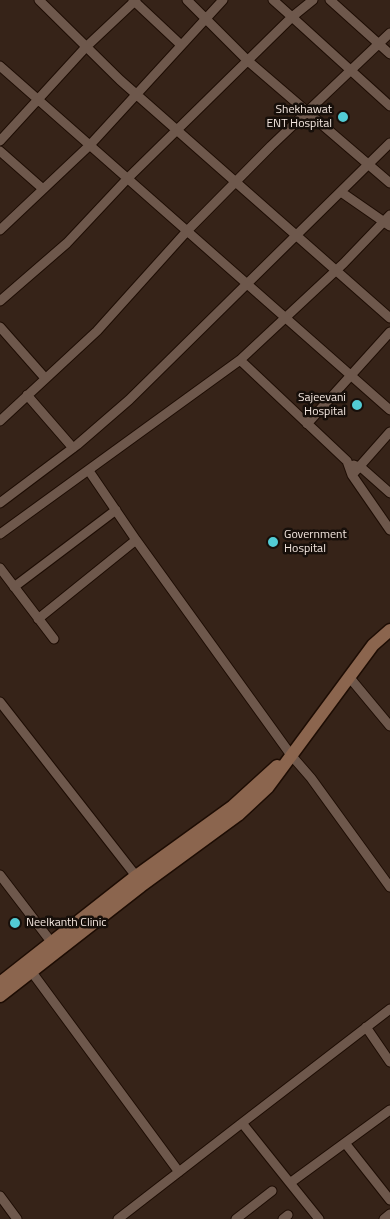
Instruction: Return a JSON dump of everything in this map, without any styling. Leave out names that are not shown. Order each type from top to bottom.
[{"type":"street","points":[[39,0],[137,94],[390,318]]},
{"type":"street","points":[[0,141],[86,47],[135,0],[181,45]]},
{"type":"street","points":[[186,0],[248,60],[390,183]]},
{"type":"street","points":[[0,230],[90,145],[224,0]]},
{"type":"street","points":[[273,0],[390,106]]},
{"type":"street","points":[[0,301],[66,243],[128,178],[292,17],[313,0]]},
{"type":"street","points":[[330,0],[390,54]]},
{"type":"street","points":[[0,421],[97,331],[187,231],[390,33]]},
{"type":"street","points":[[0,66],[390,410]]},
{"type":"street","points":[[0,503],[73,448],[129,400],[390,143]]},
{"type":"street","points":[[0,151],[43,189]]},
{"type":"street","points":[[0,534],[240,360],[286,319],[388,220],[341,192]]},
{"type":"street","points":[[0,327],[45,378]]},
{"type":"street","points":[[307,424],[350,374],[390,332]]},
{"type":"street","points":[[240,360],[347,462],[359,467],[390,493]]},
{"type":"street","points":[[27,395],[73,448]]},
{"type":"street","points":[[352,475],[390,432]]},
{"type":"street","points":[[347,462],[352,475],[390,530]]},
{"type":"street","points":[[89,471],[136,540],[291,756],[311,778],[390,888]]},
{"type":"street","points":[[14,587],[116,510]]},
{"type":"street","points":[[38,619],[136,540]]},
{"type":"street","points":[[0,568],[54,639]]},
{"type":"street","points":[[0,996],[141,886],[238,815],[268,787],[334,695],[350,678],[373,644],[390,630]]},
{"type":"street","points":[[350,678],[390,726]]},
{"type":"street","points":[[0,702],[136,876]]},
{"type":"street","points":[[0,982],[136,876],[233,806],[262,778],[291,756]]},
{"type":"street","points":[[0,875],[52,942]]},
{"type":"street","points":[[31,971],[179,1172]]},
{"type":"street","points":[[120,1218],[390,1009]]},
{"type":"street","points":[[366,1027],[390,1062]]},
{"type":"street","points":[[290,1183],[390,1110]]},
{"type":"street","points":[[242,1123],[318,1219]]},
{"type":"street","points":[[345,1143],[390,1200]]},
{"type":"street","points":[[236,1219],[272,1191]]},
{"type":"street","points":[[0,1196],[17,1219]]},
{"type":"street","points":[[384,1219],[390,1214]]},
{"type":"place","name":"Shekhawat ENT Hospital","points":[[343,117]]},
{"type":"place","name":"Sajeevani Hospital","points":[[357,405]]},
{"type":"place","name":"Government Hospital","points":[[273,542]]},
{"type":"place","name":"Neelkanth Clinic","points":[[15,923]]}]
